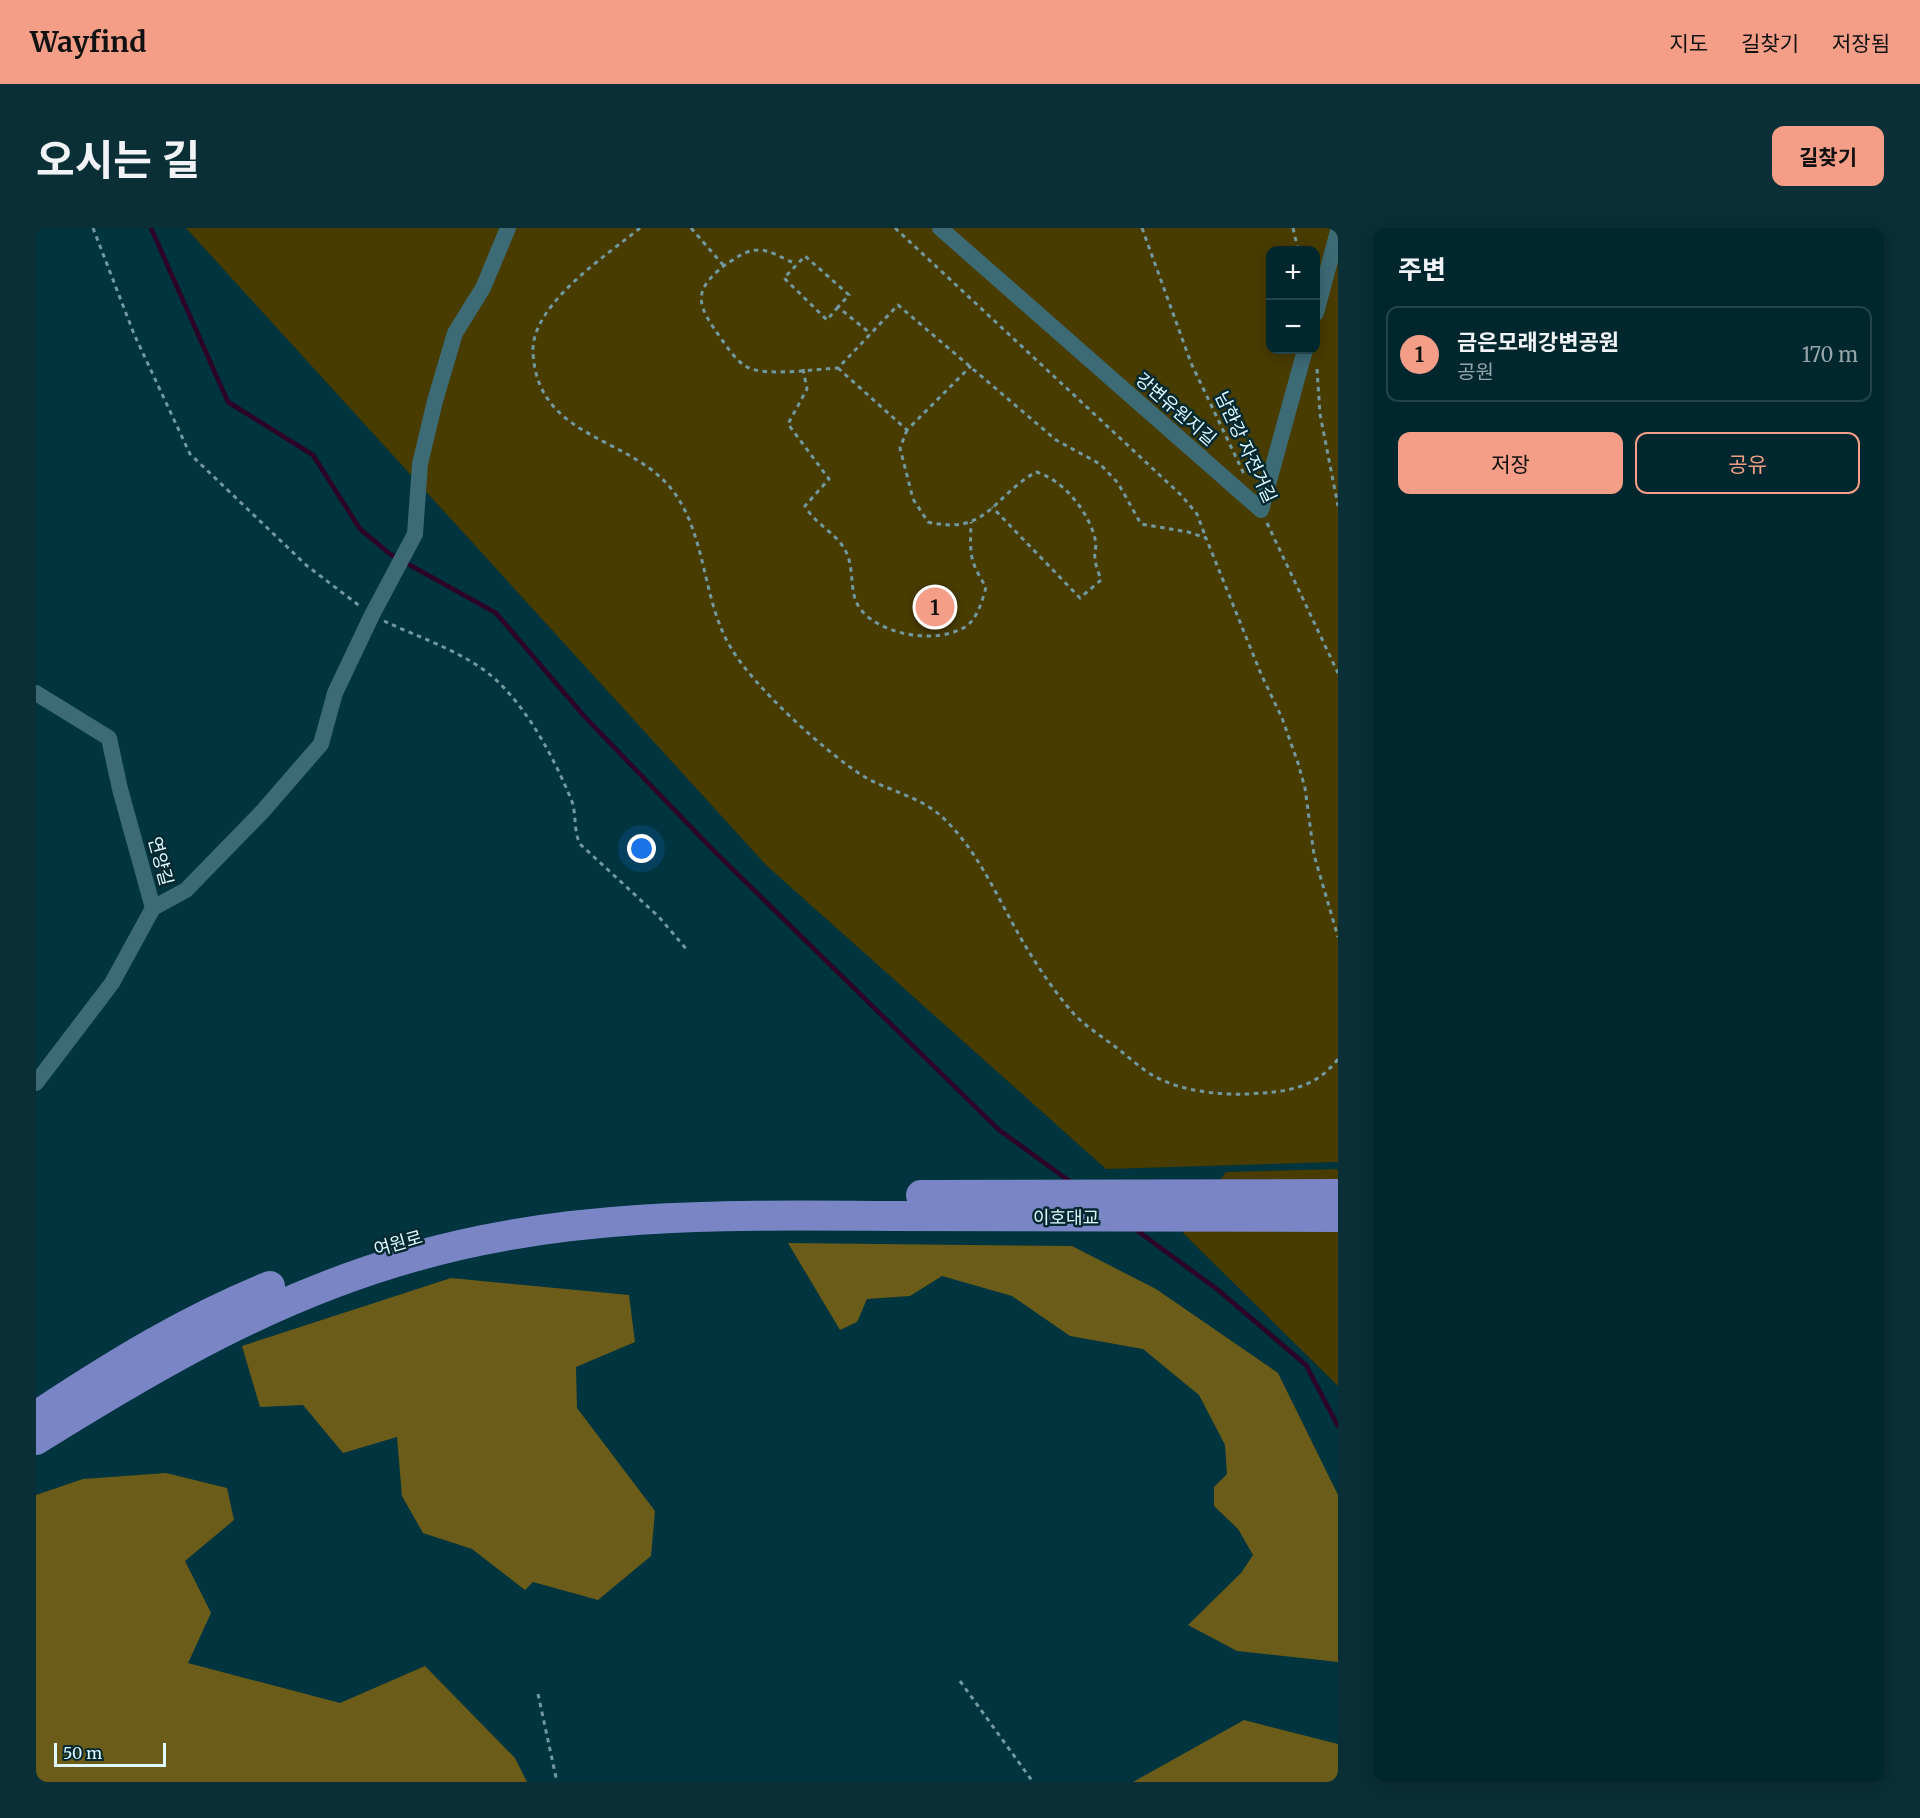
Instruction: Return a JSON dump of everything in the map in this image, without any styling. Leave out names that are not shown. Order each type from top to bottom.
[{"type":"highway","name":"이호대교","points":[[796,1206],[1338,1194]]},
{"type":"highway","name":"여원로","points":[[36,1416],[123,1359],[217,1308],[317,1268],[411,1238],[498,1217],[597,1201],[796,1206]]},
{"type":"highway","name":"이호대교","points":[[796,1206],[1338,1218]]},
{"type":"highway","name":"여원로","points":[[36,1440],[133,1379],[243,1320],[314,1290],[414,1256],[501,1237],[598,1222],[796,1206]]},
{"type":"street","points":[[153,908],[186,890],[262,812],[321,744],[335,693],[375,609],[415,534],[420,464],[455,333],[483,288],[508,228]]},
{"type":"street","name":"강변유원지길","points":[[940,228],[1261,510]]},
{"type":"street","points":[[1319,300],[1338,231]]},
{"type":"street","points":[[1261,510],[1311,354]]},
{"type":"street","name":"연양길","points":[[36,693],[109,738],[153,908],[112,983],[36,1083]]},
{"type":"path","points":[[93,228],[134,334],[190,454],[306,565],[375,609],[494,678],[529,721],[572,801],[576,837],[580,844],[659,917],[688,951]]},
{"type":"path","points":[[640,228],[568,288],[545,315],[533,340],[537,378],[556,412],[576,427],[646,466],[663,479],[675,495],[686,513],[699,550],[721,628],[732,650],[750,673],[786,711],[843,762],[865,777],[930,807],[943,817],[968,848],[1028,951],[1075,1015],[1152,1075],[1175,1085],[1212,1093],[1288,1092],[1310,1084],[1328,1072],[1338,1059]]},
{"type":"path","points":[[691,228],[724,266]]},
{"type":"path","points":[[895,228],[1181,495],[1197,514],[1261,674],[1282,718],[1298,763],[1305,788],[1314,855],[1338,937]]},
{"type":"path","name":"남한강 자전거길","points":[[1142,228],[1191,363],[1246,478]]},
{"type":"path","points":[[1293,228],[1297,246]]},
{"type":"path","points":[[792,262],[758,249],[741,254],[724,266],[702,287],[700,304],[705,317],[728,349],[747,367],[764,370],[838,368],[907,430]]},
{"type":"path","points":[[805,256],[849,295],[838,307],[826,320],[784,278],[805,256]]},
{"type":"path","points":[[838,368],[898,305],[971,365],[1012,404],[1056,440],[1100,464],[1118,483],[1141,524],[1188,532],[1206,538]]},
{"type":"path","points":[[838,307],[871,334]]},
{"type":"path","points":[[1311,354],[1338,506]]},
{"type":"path","points":[[971,365],[907,430],[900,448],[913,499],[928,522],[943,525],[971,522],[978,520],[993,507],[1030,475],[1036,472],[1048,475],[1062,486],[1089,522],[1096,544],[1095,559],[1101,580],[1080,598],[993,507]]},
{"type":"path","points":[[803,369],[807,389],[788,424],[829,479],[805,506],[809,513],[838,540],[848,555],[855,601],[863,613],[892,632],[909,634],[954,631],[967,626],[982,601],[986,587],[973,567],[970,550],[971,522]]},
{"type":"path","name":"남한강 자전거길","points":[[1261,510],[1338,673]]},
{"type":"path","points":[[960,1681],[1033,1782]]},
{"type":"path","points":[[538,1694],[557,1782]]},
{"type":"shaded area","points":[[186,228],[1338,228],[1338,1162],[1106,1169],[766,865]]},
{"type":"shaded area","points":[[1338,1169],[1338,1386],[1183,1233],[1226,1172]]},
{"type":"shaded area","points":[[788,1243],[1072,1246],[1156,1289],[1278,1373],[1338,1495],[1338,1662],[1237,1651],[1188,1625],[1241,1573],[1253,1555],[1238,1529],[1214,1506],[1214,1487],[1227,1474],[1225,1445],[1199,1395],[1143,1349],[1070,1336],[1012,1296],[942,1276],[910,1296],[867,1299],[857,1322],[840,1330]]},
{"type":"shaded area","points":[[451,1278],[629,1295],[635,1342],[576,1367],[577,1408],[655,1511],[651,1556],[598,1600],[533,1582],[525,1590],[472,1549],[423,1533],[402,1496],[397,1437],[343,1453],[303,1405],[260,1407],[242,1346]]},
{"type":"shaded area","points":[[166,1473],[227,1488],[234,1520],[185,1561],[211,1613],[188,1663],[340,1703],[425,1666],[515,1758],[527,1782],[36,1782],[36,1495],[83,1479]]},
{"type":"shaded area","points":[[1244,1720],[1338,1744],[1338,1782],[1133,1782]]},
{"type":"waterway","points":[[151,228],[228,402],[313,455],[360,529],[390,554],[496,613],[584,716],[714,851],[999,1130],[1072,1183]]},
{"type":"waterway","points":[[1135,1229],[1218,1290],[1306,1365],[1338,1426]]},
{"type":"place","name":"금은모래강변공원","points":[[935,607]]}]
